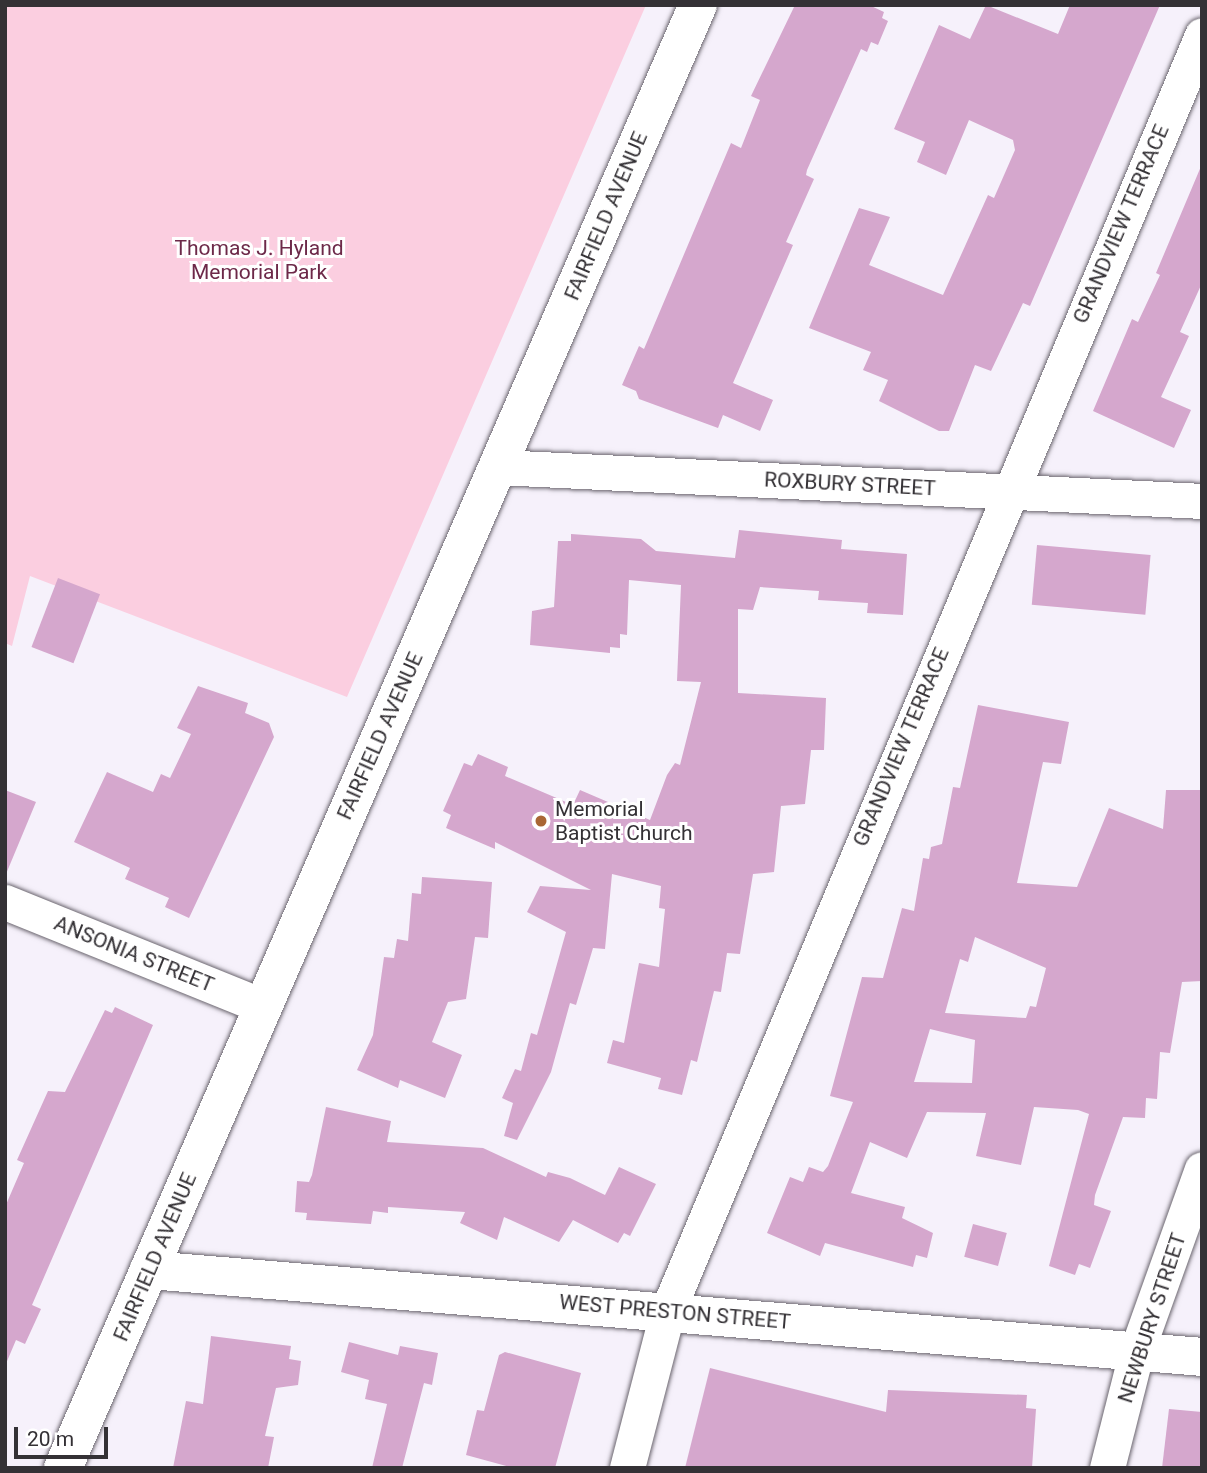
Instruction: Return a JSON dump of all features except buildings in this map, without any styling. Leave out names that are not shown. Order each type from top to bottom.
[{"type":"main road","name":"FAIRFIELD AVENUE","points":[[63,1468],[698,5]]},
{"type":"main road","name":"WEST PRESTON STREET","points":[[149,1270],[667,1310],[1202,1357]]},
{"type":"street","name":"GRANDVIEW TERRACE","points":[[627,1468],[667,1310],[1007,492],[1202,35]]},
{"type":"street","name":"ROXBURY STREET","points":[[498,467],[1202,502]]},
{"type":"street","name":"ANSONIA STREET","points":[[5,902],[263,1006]]},
{"type":"street","name":"NEWBURY STREET","points":[[1107,1468],[1136,1353],[1202,1169]]},
{"type":"green space","name":"Thomas J. Hyland Memorial Park","points":[[5,5],[646,5],[347,697],[30,576],[12,646],[5,643]]},
{"type":"place","name":"Memorial Baptist Church","points":[[541,821]]}]
